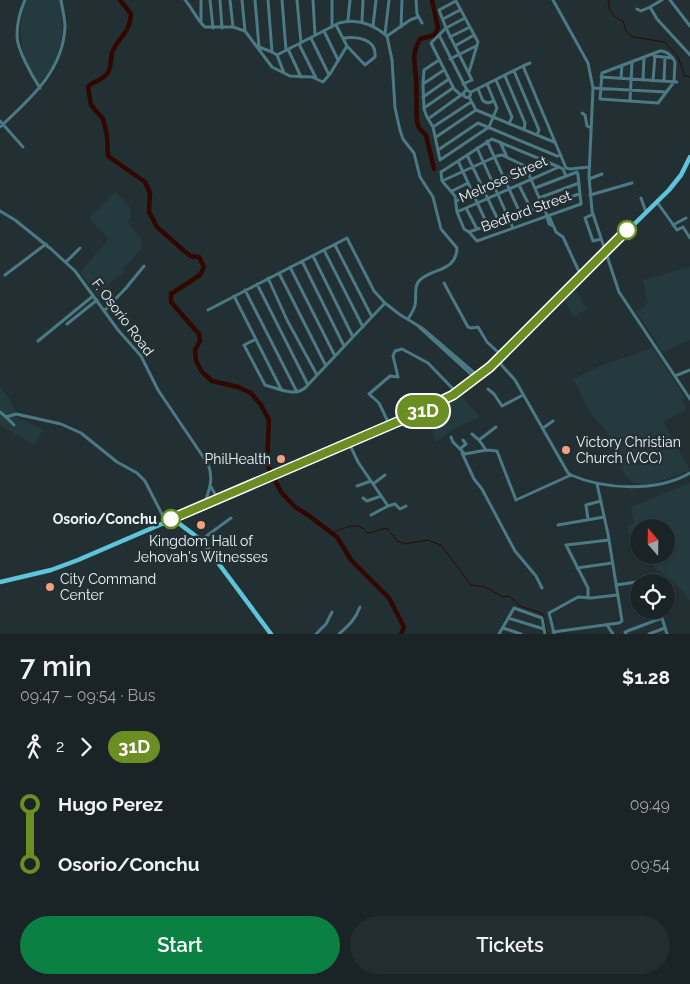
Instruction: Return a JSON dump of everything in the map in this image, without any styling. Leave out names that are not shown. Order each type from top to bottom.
[{"type":"main road","points":[[0,582],[66,565],[218,498],[390,426],[457,393],[497,360],[678,180],[690,157]]},
{"type":"main road","points":[[175,518],[177,522],[200,540],[271,634]]},
{"type":"street","points":[[25,0],[20,11],[17,36],[30,72],[40,88]]},
{"type":"street","points":[[23,147],[1,124],[40,88],[48,79],[56,64],[65,26],[61,0]]},
{"type":"street","points":[[185,0],[196,17],[205,26],[213,28],[233,27],[245,31]]},
{"type":"street","points":[[190,0],[191,7]]},
{"type":"street","points":[[201,0],[201,23]]},
{"type":"street","points":[[210,0],[213,28]]},
{"type":"street","points":[[220,0],[222,28]]},
{"type":"street","points":[[230,0],[233,27]]},
{"type":"street","points":[[242,0],[245,31],[272,67],[285,74],[316,78],[323,82],[347,46]]},
{"type":"street","points":[[255,0],[258,48]]},
{"type":"street","points":[[268,0],[272,52]]},
{"type":"street","points":[[282,0],[287,50],[302,77]]},
{"type":"street","points":[[297,0],[300,43],[316,78]]},
{"type":"street","points":[[312,0],[315,36]]},
{"type":"street","points":[[332,0],[332,27]]},
{"type":"street","points":[[348,20],[350,0]]},
{"type":"street","points":[[362,22],[364,0]]},
{"type":"street","points":[[373,26],[376,0]]},
{"type":"street","points":[[389,0],[386,36],[392,60],[395,108],[400,130],[403,138],[414,153],[420,177],[433,197],[441,229],[457,248],[456,257],[452,263],[419,281],[416,288],[415,305],[408,319]]},
{"type":"street","points":[[401,27],[402,0]]},
{"type":"street","points":[[416,0],[418,17],[422,23]]},
{"type":"street","points":[[554,0],[588,63],[593,88],[589,168],[590,195],[593,214],[605,252],[619,292],[690,399]]},
{"type":"street","points":[[637,9],[641,11],[662,0]]},
{"type":"street","points":[[670,0],[690,26]]},
{"type":"street","points":[[463,84],[472,80],[450,37],[439,10],[456,1],[478,42],[469,73]]},
{"type":"street","points":[[650,7],[657,19],[690,55]]},
{"type":"street","points":[[443,19],[460,10]]},
{"type":"street","points":[[386,36],[410,20],[418,17]]},
{"type":"street","points":[[465,18],[446,28],[431,43],[453,88],[469,97],[476,110],[555,142]]},
{"type":"street","points":[[276,55],[348,20],[373,26],[386,36]]},
{"type":"street","points":[[336,25],[347,46],[365,65],[376,55],[372,45],[365,40],[354,37],[344,38]]},
{"type":"street","points":[[450,37],[470,27]]},
{"type":"street","points":[[324,31],[338,60]]},
{"type":"street","points":[[439,35],[463,84],[464,93]]},
{"type":"street","points":[[455,46],[474,35]]},
{"type":"street","points":[[310,38],[329,75]]},
{"type":"street","points":[[450,59],[477,46]]},
{"type":"street","points":[[258,48],[276,55],[285,74]]},
{"type":"street","points":[[663,50],[674,62],[676,82],[658,103],[600,99],[602,74],[663,50]]},
{"type":"street","points":[[646,56],[672,58]]},
{"type":"street","points":[[642,80],[646,56]]},
{"type":"street","points":[[652,81],[655,56]]},
{"type":"street","points":[[664,81],[665,57]]},
{"type":"street","points":[[439,60],[424,70],[423,97],[424,109],[433,127],[440,160],[489,127],[497,108],[487,84]]},
{"type":"street","points":[[630,101],[632,61]]},
{"type":"street","points":[[428,118],[464,93],[478,89],[530,63]]},
{"type":"street","points":[[622,65],[622,78]]},
{"type":"street","points":[[523,66],[568,169],[589,168]]},
{"type":"street","points":[[423,85],[444,70]]},
{"type":"street","points":[[514,71],[539,130],[537,135]]},
{"type":"street","points":[[504,76],[525,123],[524,130]]},
{"type":"street","points":[[601,77],[676,82]]},
{"type":"street","points":[[423,97],[449,80]]},
{"type":"street","points":[[496,80],[512,117],[509,124]]},
{"type":"street","points":[[424,109],[453,88]]},
{"type":"street","points":[[593,88],[666,92]]},
{"type":"street","points":[[478,89],[483,101],[488,103],[494,101]]},
{"type":"street","points":[[469,97],[471,92]]},
{"type":"street","points":[[433,127],[471,102]]},
{"type":"street","points":[[436,137],[476,110]]},
{"type":"street","points":[[582,113],[585,115],[587,126],[591,128]]},
{"type":"street","points":[[438,150],[478,123],[557,156],[561,154]]},
{"type":"street","points":[[566,176],[563,169],[492,139],[440,173],[442,181],[452,191],[456,201],[456,212],[464,229],[469,232],[580,193]]},
{"type":"street","points":[[487,141],[521,215]]},
{"type":"street","points":[[500,142],[507,157]]},
{"type":"street","points":[[477,148],[513,228]]},
{"type":"street","points":[[467,155],[499,222]]},
{"type":"street","points":[[442,181],[500,155],[523,164],[547,215],[553,222],[556,232],[563,237],[581,276]]},
{"type":"street","points":[[458,161],[488,226]]},
{"type":"street","points":[[504,178],[546,162]]},
{"type":"street","name":"Melrose Street","points":[[456,212],[559,167]]},
{"type":"street","points":[[535,188],[576,170]]},
{"type":"street","name":"Bedford Street","points":[[469,232],[477,241],[581,204],[576,170]]},
{"type":"street","points":[[589,179],[602,174]]},
{"type":"street","points":[[452,191],[468,183]]},
{"type":"street","points":[[539,198],[579,183]]},
{"type":"street","points":[[590,195],[632,183]]},
{"type":"street","points":[[519,185],[532,211]]},
{"type":"street","points":[[456,201],[473,193]]},
{"type":"street","points":[[641,198],[646,212]]},
{"type":"street","points":[[656,202],[676,230],[683,227],[690,238]]},
{"type":"street","points":[[466,208],[477,229]]},
{"type":"street","name":"F. Osorio Road","points":[[0,211],[46,244],[75,271],[104,311],[142,356],[158,390],[205,459],[210,471],[211,486],[218,498]]},
{"type":"street","points":[[593,214],[585,218],[593,241],[601,239]]},
{"type":"street","points":[[673,225],[686,218]]},
{"type":"street","points":[[208,310],[347,238],[374,291],[385,303],[419,326],[420,330],[477,378]]},
{"type":"street","points":[[5,275],[46,244]]},
{"type":"street","points":[[335,245],[372,317]]},
{"type":"street","points":[[66,262],[80,248]]},
{"type":"street","points":[[324,250],[363,327]]},
{"type":"street","points":[[313,256],[353,337]]},
{"type":"street","points":[[302,261],[344,346]]},
{"type":"street","points":[[104,311],[144,266]]},
{"type":"street","points":[[290,267],[335,356]]},
{"type":"street","points":[[279,273],[326,366]]},
{"type":"street","points":[[268,278],[317,375]]},
{"type":"street","points":[[444,283],[468,327],[478,327],[487,342],[502,354]]},
{"type":"street","points":[[257,284],[308,385]]},
{"type":"street","points":[[246,290],[298,393]]},
{"type":"street","points":[[38,341],[93,296]]},
{"type":"street","points":[[234,296],[281,389]]},
{"type":"street","points":[[67,324],[97,300]]},
{"type":"street","points":[[256,339],[244,345],[265,385],[298,393],[308,385],[385,303]]},
{"type":"street","points":[[390,426],[379,403],[369,394],[390,376],[398,377],[393,356],[394,351],[402,349],[424,360],[457,393]]},
{"type":"street","points":[[497,360],[515,380],[568,473],[571,475],[597,484],[628,486],[656,485],[690,473]]},
{"type":"street","points":[[675,376],[690,370]]},
{"type":"street","points":[[488,389],[502,406],[523,395]]},
{"type":"street","points":[[0,412],[14,425]]},
{"type":"street","points":[[6,417],[16,414],[61,424],[81,433],[148,484],[166,522]]},
{"type":"street","points":[[543,428],[553,422]]},
{"type":"street","points":[[479,440],[496,427]]},
{"type":"street","points":[[472,434],[486,450]]},
{"type":"street","points":[[451,436],[515,550],[536,576],[542,588]]},
{"type":"street","points":[[461,451],[466,444],[464,440]]},
{"type":"street","points":[[349,444],[358,462],[388,506]]},
{"type":"street","points":[[461,451],[470,455],[486,450],[496,450],[516,500],[571,475]]},
{"type":"street","points":[[357,486],[372,482],[384,475]]},
{"type":"street","points":[[597,484],[609,540],[618,595],[621,622],[554,633],[549,613],[575,598],[618,595]]},
{"type":"street","points":[[204,505],[211,486]]},
{"type":"street","points":[[362,498],[366,501],[381,496]]},
{"type":"street","points":[[588,519],[586,505],[601,501]]},
{"type":"street","points":[[371,516],[395,504],[400,509],[406,506]]},
{"type":"street","points":[[558,524],[604,517]]},
{"type":"street","points":[[200,540],[231,518]]},
{"type":"street","points":[[588,598],[588,588],[566,545],[609,540]]},
{"type":"street","points":[[577,568],[612,563]]},
{"type":"street","points":[[616,585],[630,583]]},
{"type":"street","points":[[339,634],[348,627],[360,607]]},
{"type":"street","points":[[499,634],[514,608],[542,618],[545,634]]},
{"type":"street","points":[[316,634],[326,624],[332,612]]},
{"type":"street","points":[[508,618],[544,629]]},
{"type":"street","points":[[626,634],[625,632],[662,618],[667,634]]},
{"type":"street","points":[[608,624],[613,634]]},
{"type":"street","points":[[503,628],[521,634]]},
{"type":"street","points":[[649,634],[665,628]]},
{"type":"shaded area","points":[[27,0],[59,0],[62,16],[62,38],[54,65],[38,85],[25,60],[20,33],[23,8]]},
{"type":"shaded area","points":[[115,192],[129,206],[131,216],[128,222],[140,237],[143,247],[123,269],[125,271],[120,276],[118,275],[98,297],[80,272],[109,239],[89,218]]},
{"type":"shaded area","points":[[690,267],[690,340],[663,352],[636,311],[648,304],[643,280]]},
{"type":"shaded area","points":[[575,288],[586,309],[573,316],[563,298]]},
{"type":"shaded area","points":[[653,348],[684,396],[683,402],[687,409],[663,422],[690,470],[653,484],[633,483],[624,473],[608,433],[590,413],[574,379],[600,366]]},
{"type":"shaded area","points":[[0,387],[9,398],[16,414],[15,416],[43,430],[34,445],[0,425]]},
{"type":"shaded area","points":[[461,395],[480,417],[452,430],[436,442],[427,414]]},
{"type":"shaded area","points":[[690,483],[690,599],[688,601],[682,590],[675,584],[675,574],[663,574],[651,564],[675,564],[675,519],[633,519],[631,507]]},
{"type":"shaded area","points":[[630,525],[630,537],[627,527]]},
{"type":"waterway","points":[[120,0],[131,14],[130,21],[126,31],[114,48],[107,74],[88,87],[91,105],[103,119],[107,135],[108,156],[145,182],[150,193],[149,212],[157,227],[190,256],[199,257],[204,267],[200,275],[171,294],[171,302],[199,334],[200,341],[195,350],[196,361],[202,372],[212,381],[238,387],[251,393],[261,405],[269,420],[267,464],[281,492],[295,507],[337,537],[351,560],[389,598],[404,627],[401,634]]},
{"type":"waterway","points":[[432,0],[438,28],[434,35],[420,39],[414,58],[417,122],[419,128],[426,135],[434,169]]},
{"type":"waterway","points":[[608,0],[609,7],[614,15],[623,21],[626,31],[633,37],[665,42],[678,57],[685,76],[690,77]]},
{"type":"waterway","points":[[332,533],[351,526],[360,527],[367,533],[387,528],[397,541],[405,544],[427,540],[441,545],[471,585],[485,587],[503,597],[509,596],[520,606],[542,613],[547,634]]},
{"type":"bus line","name":"31D","points":[[171,519],[404,419],[453,395],[490,367],[627,230]]},
{"type":"place","name":"Victory Christian Church (VCC)","points":[[566,450]]},
{"type":"place","name":"PhilHealth","points":[[281,459]]},
{"type":"place","name":"Osorio/Conchu","points":[[171,519]]},
{"type":"place","name":"Kingdom Hall of Jehovah's Witnesses","points":[[201,525]]},
{"type":"place","name":"City Command Center","points":[[50,587]]}]
